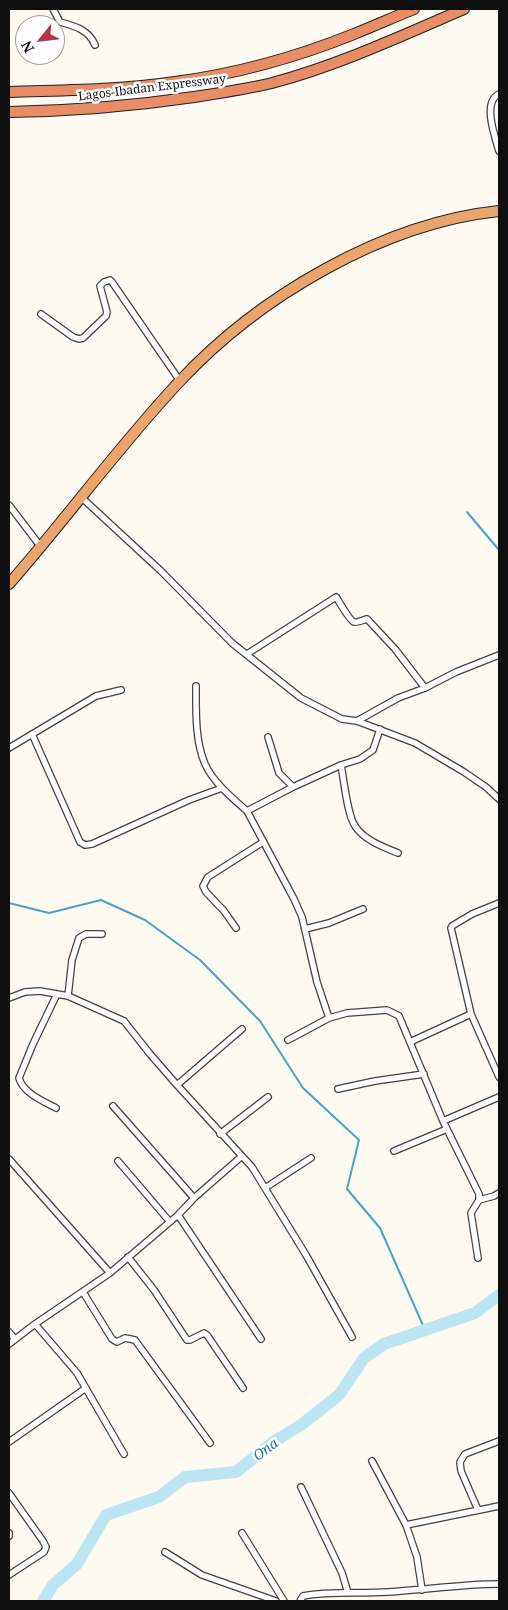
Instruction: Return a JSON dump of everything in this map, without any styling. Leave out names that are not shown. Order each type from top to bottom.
[{"type":"highway","name":"Lagos-Ibadan Expressway","points":[[9,92],[130,88],[218,74],[306,52],[414,9]]},
{"type":"highway","name":"Lagos-Ibadan Expressway","points":[[9,112],[65,111],[161,102],[255,87],[328,66],[464,9]]},
{"type":"highway","points":[[9,584],[42,547],[81,496],[180,381],[234,330],[256,313],[307,280],[341,261],[382,242],[420,227],[461,217],[499,211]]},
{"type":"street","points":[[53,9],[60,22],[79,28],[92,38],[95,45]]},
{"type":"street","points":[[499,94],[491,102],[491,111],[493,131],[499,151]]},
{"type":"street","points":[[41,314],[79,340],[106,316],[107,308],[100,286],[110,280],[180,381]]},
{"type":"street","points":[[81,496],[161,571],[232,642],[301,698],[342,718],[357,721],[415,743],[479,782],[499,799]]},
{"type":"street","points":[[9,505],[42,547]]},
{"type":"street","points":[[247,654],[336,597],[351,620],[357,622],[367,619],[369,621],[425,688]]},
{"type":"street","points":[[357,721],[398,698],[499,655]]},
{"type":"street","points":[[196,686],[197,731],[205,765],[222,788],[247,811],[294,899],[302,917],[317,982],[328,1018]]},
{"type":"street","points":[[9,748],[96,696],[121,690]]},
{"type":"street","points":[[247,811],[293,787],[341,765],[360,759],[373,750],[380,729]]},
{"type":"street","points":[[32,734],[80,842],[85,844],[92,844],[189,800],[222,788]]},
{"type":"street","points":[[268,737],[280,773],[293,787]]},
{"type":"street","points":[[341,765],[351,819],[355,827],[380,846],[398,853]]},
{"type":"street","points":[[236,928],[224,910],[206,892],[203,886],[208,876],[263,842]]},
{"type":"street","points":[[499,903],[472,914],[452,926],[471,1014],[499,1077]]},
{"type":"street","points":[[305,929],[329,923],[363,909]]},
{"type":"street","points":[[68,996],[72,960],[79,938],[86,934],[102,934]]},
{"type":"street","points":[[9,998],[25,992],[40,991],[68,996],[124,1021],[176,1085],[252,1167],[306,1255],[352,1337]]},
{"type":"street","points":[[56,1108],[25,1089],[19,1078],[57,994]]},
{"type":"street","points":[[288,1040],[328,1018],[347,1012],[387,1010],[399,1016],[443,1121],[476,1186],[479,1200]]},
{"type":"street","points":[[410,1042],[471,1014]]},
{"type":"street","points":[[176,1085],[242,1029]]},
{"type":"street","points":[[338,1089],[374,1081],[424,1074]]},
{"type":"street","points":[[443,1121],[499,1097]]},
{"type":"street","points":[[220,1134],[268,1098]]},
{"type":"street","points":[[113,1106],[194,1198]]},
{"type":"street","points":[[394,1150],[447,1129]]},
{"type":"street","points":[[9,1344],[110,1273],[178,1215],[194,1198],[242,1156]]},
{"type":"street","points":[[265,1188],[310,1158]]},
{"type":"street","points":[[9,1159],[110,1273]]},
{"type":"street","points":[[118,1161],[170,1222]]},
{"type":"street","points":[[478,1258],[471,1213],[479,1200],[499,1193]]},
{"type":"street","points":[[178,1215],[260,1339]]},
{"type":"street","points":[[128,1257],[154,1290],[187,1340],[204,1333],[207,1335],[243,1388]]},
{"type":"street","points":[[83,1292],[112,1338],[117,1342],[125,1338],[135,1340],[210,1443]]},
{"type":"street","points":[[35,1324],[77,1374],[124,1454]]},
{"type":"street","points":[[9,1332],[15,1340]]},
{"type":"street","points":[[9,1442],[86,1388]]},
{"type":"street","points":[[478,1510],[461,1471],[460,1462],[465,1454],[499,1441]]},
{"type":"street","points":[[372,1461],[406,1525],[417,1557],[422,1590]]},
{"type":"street","points":[[301,1487],[342,1573],[348,1593]]},
{"type":"street","points":[[9,1493],[46,1547],[44,1552],[9,1576]]},
{"type":"street","points":[[406,1525],[499,1506]]},
{"type":"street","points":[[242,1533],[284,1601]]},
{"type":"street","points":[[164,1552],[202,1575],[276,1601]]},
{"type":"street","points":[[300,1601],[303,1596],[322,1593],[422,1590],[499,1584]]},
{"type":"waterway","points":[[467,512],[499,550]]},
{"type":"waterway","points":[[9,903],[49,913],[101,900],[145,920],[200,960],[260,1021],[303,1088],[359,1140],[347,1189],[380,1228],[425,1330]]},
{"type":"waterway","name":"Ona","points":[[43,1601],[53,1585],[77,1564],[106,1515],[159,1497],[185,1477],[236,1472],[339,1395],[364,1358],[384,1344],[475,1313],[499,1295]]}]
